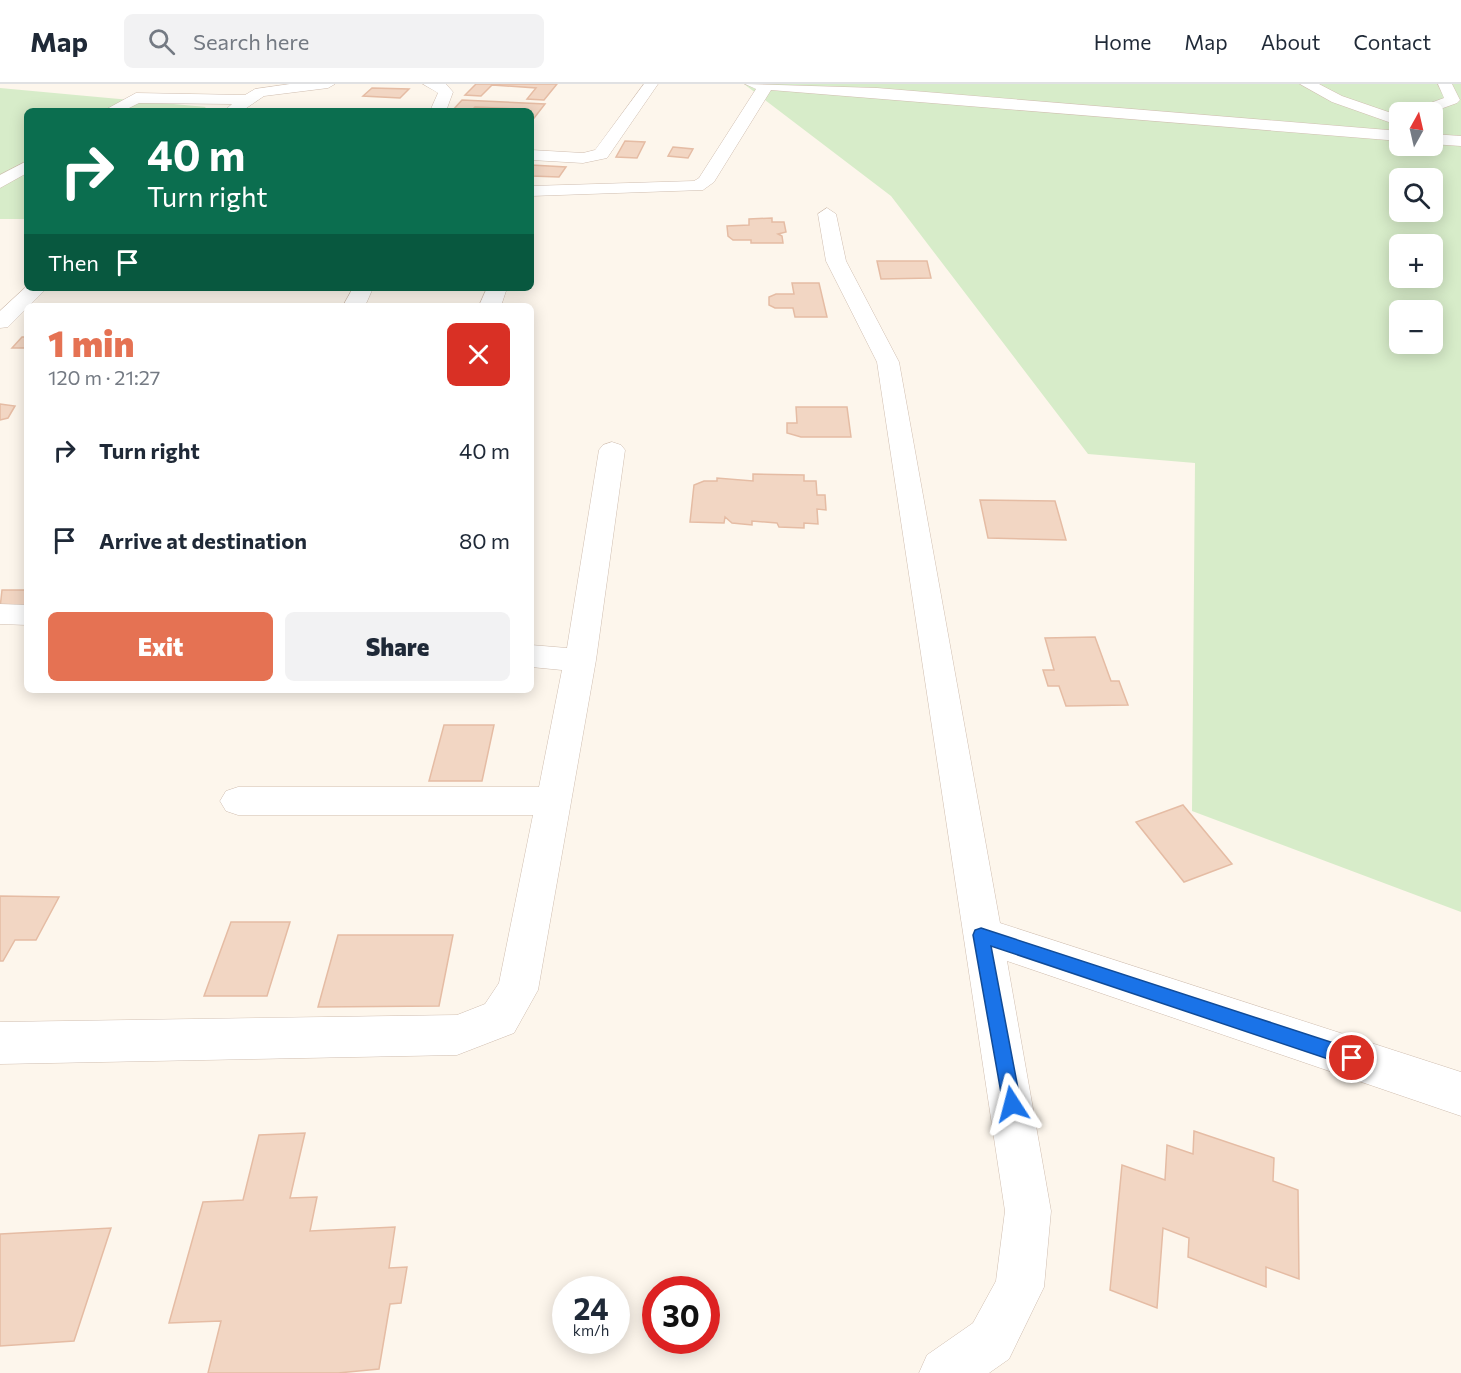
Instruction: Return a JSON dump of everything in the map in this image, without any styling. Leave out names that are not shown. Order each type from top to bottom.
[{"type":"street","points":[[117,108],[136,98],[153,84]]},
{"type":"street","points":[[236,108],[260,92],[328,84]]},
{"type":"street","points":[[430,84],[439,86],[446,92],[439,108]]},
{"type":"street","points":[[534,155],[583,158],[601,154],[651,84]]},
{"type":"street","points":[[534,192],[697,186],[705,182],[759,84],[877,88],[904,94],[1389,135]]},
{"type":"street","points":[[1307,84],[1336,99],[1389,117]]},
{"type":"street","points":[[1443,103],[1452,100],[1445,84]]},
{"type":"street","points":[[136,98],[247,100]]},
{"type":"street","points":[[1443,140],[1461,141]]},
{"type":"street","points":[[0,185],[24,168]]},
{"type":"street","points":[[0,185],[24,189]]},
{"type":"street","points":[[827,214],[836,261],[888,362],[981,935],[1009,1083],[1028,1212],[1020,1287],[991,1341],[945,1373]]},
{"type":"street","points":[[0,322],[34,291]]},
{"type":"street","points":[[0,1043],[457,1035],[499,1019],[518,990],[580,660],[612,450]]},
{"type":"street","points":[[0,614],[24,615]]},
{"type":"street","points":[[534,656],[580,660]]},
{"type":"street","points":[[238,801],[554,801]]},
{"type":"street","points":[[981,935],[1461,1094]]},
{"type":"green space","points":[[744,84],[1461,84],[1461,912],[1192,811],[1195,463],[1088,454],[891,196]]},
{"type":"green space","points":[[0,88],[206,107],[24,108],[24,219],[0,219]]},
{"type":"building","points":[[476,84],[557,84],[544,100],[527,99],[536,88],[492,85],[481,96],[465,95]]},
{"type":"building","points":[[372,88],[409,89],[400,98],[363,96]]},
{"type":"building","points":[[462,100],[545,104],[534,118],[534,108],[455,108]]},
{"type":"building","points":[[625,141],[645,142],[637,158],[616,157]]},
{"type":"building","points":[[673,147],[693,149],[688,158],[668,156]]},
{"type":"building","points":[[534,165],[566,167],[559,177],[534,176]]},
{"type":"building","points":[[772,218],[772,222],[784,222],[786,232],[778,234],[782,236],[783,243],[751,243],[751,240],[733,240],[728,236],[727,226],[749,225],[749,219]]},
{"type":"building","points":[[877,261],[927,261],[931,278],[881,279]]},
{"type":"building","points":[[792,283],[819,283],[827,317],[795,317],[793,308],[775,308],[769,305],[769,297],[776,294],[794,294]]},
{"type":"building","points":[[22,337],[24,337],[24,348],[12,348]]},
{"type":"building","points":[[0,404],[15,406],[8,418],[0,420]]},
{"type":"building","points":[[796,407],[847,407],[851,437],[801,437],[787,433],[787,423],[797,423]]},
{"type":"building","points":[[753,474],[804,475],[804,481],[816,481],[817,495],[825,495],[826,510],[817,509],[818,524],[804,523],[804,528],[779,527],[777,523],[752,521],[752,525],[732,523],[725,517],[724,523],[690,522],[694,485],[704,481],[717,481],[717,478],[753,481]]},
{"type":"building","points":[[980,500],[1055,501],[1066,540],[988,538]]},
{"type":"building","points":[[2,590],[24,590],[24,608],[0,608]]},
{"type":"building","points":[[1095,637],[1111,681],[1119,681],[1128,705],[1066,706],[1059,686],[1048,686],[1043,670],[1054,670],[1045,638]]},
{"type":"building","points":[[444,725],[494,725],[482,781],[429,781]]},
{"type":"building","points":[[1183,805],[1232,864],[1184,882],[1136,822]]},
{"type":"building","points":[[0,896],[59,897],[36,940],[15,940],[3,961],[0,961]]},
{"type":"building","points":[[231,922],[290,922],[267,996],[204,996]]},
{"type":"building","points":[[338,935],[453,935],[439,1006],[318,1007]]},
{"type":"building","points":[[1194,1131],[1274,1158],[1273,1181],[1298,1190],[1299,1279],[1266,1267],[1266,1287],[1188,1257],[1189,1238],[1163,1228],[1157,1308],[1110,1290],[1122,1165],[1165,1180],[1167,1145],[1193,1154]]},
{"type":"building","points":[[305,1133],[290,1198],[317,1197],[310,1231],[395,1227],[389,1268],[407,1267],[401,1303],[390,1304],[379,1369],[338,1373],[208,1373],[221,1321],[169,1323],[203,1202],[243,1200],[259,1135]]},
{"type":"building","points":[[111,1228],[74,1341],[0,1346],[0,1234]]},
{"type":"route","points":[[1012,1104],[981,935],[1352,1058]]}]
